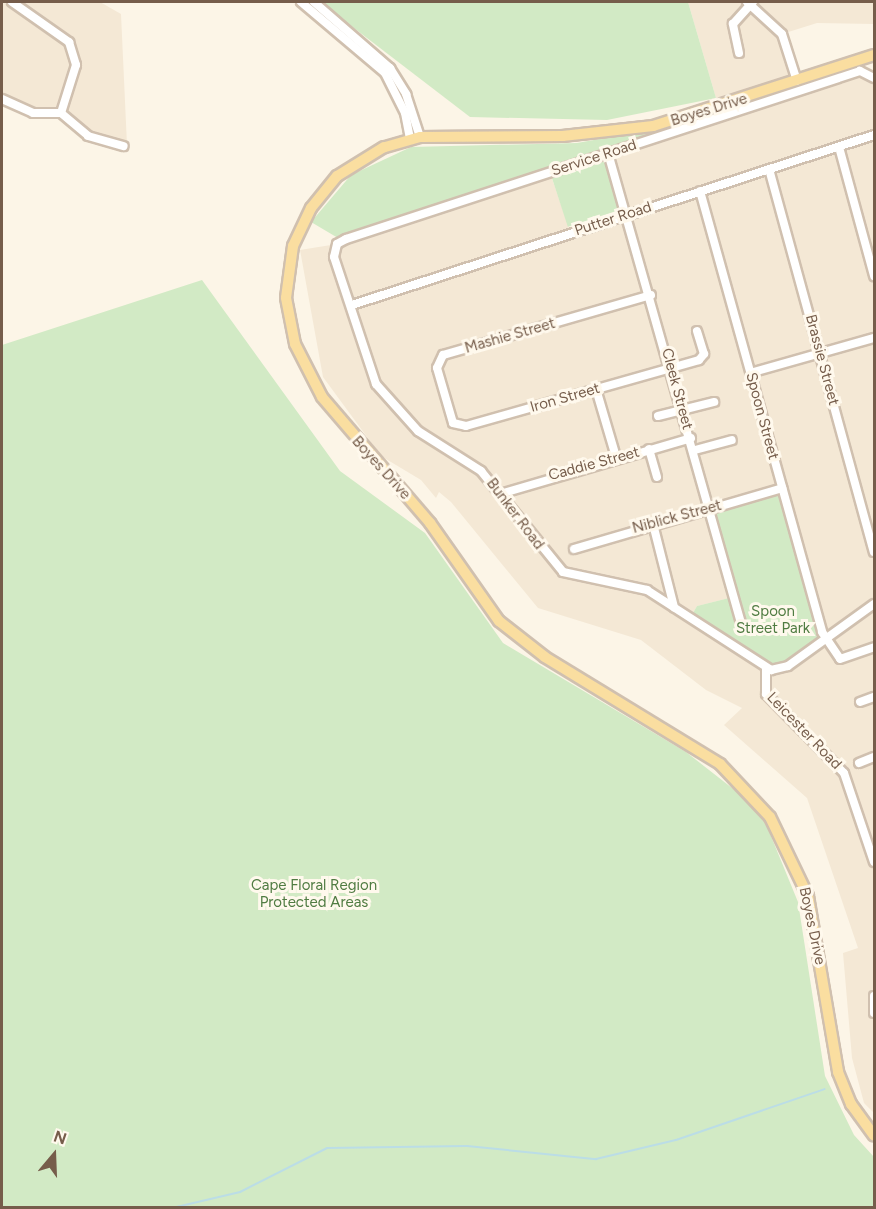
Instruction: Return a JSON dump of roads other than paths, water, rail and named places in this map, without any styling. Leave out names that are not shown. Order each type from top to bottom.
[{"type":"main road","name":"Boyes Drive","points":[[850,68],[874,55]]},
{"type":"main road","name":"Boyes Drive","points":[[874,63],[797,81],[623,132],[415,138],[372,153],[337,176],[299,229],[286,298],[303,363],[355,441],[430,523],[499,621],[545,657],[720,764],[770,817],[808,896],[838,1072],[851,1104],[874,1136]]},
{"type":"street","points":[[12,2],[69,42],[76,65],[61,113]]},
{"type":"street","points":[[301,2],[385,73],[415,138]]},
{"type":"street","points":[[314,2],[390,68],[406,94],[415,138]]},
{"type":"street","points":[[739,53],[732,28],[750,3],[782,34],[797,81]]},
{"type":"street","name":"Service Road","points":[[337,244],[608,153],[850,68],[867,72],[874,78]]},
{"type":"street","points":[[2,99],[33,113],[61,113],[88,136],[124,147]]},
{"type":"street","name":"Putter Road","points":[[352,305],[874,135]]},
{"type":"street","points":[[839,147],[872,260],[874,276]]},
{"type":"street","name":"Cleek Street","points":[[608,153],[672,368],[742,627]]},
{"type":"street","name":"Brassie Street","points":[[769,169],[874,552]]},
{"type":"street","name":"Spoon Street","points":[[700,191],[826,639]]},
{"type":"street","name":"Bunker Road","points":[[337,244],[334,256],[352,305],[376,384],[418,430],[475,466],[563,572],[647,590],[766,668]]},
{"type":"street","name":"Mashie Street","points":[[457,426],[437,368],[443,355],[651,295]]},
{"type":"street","name":"Iron Street","points":[[457,426],[672,368],[703,357],[697,331]]},
{"type":"street","points":[[750,373],[874,338]]},
{"type":"street","points":[[596,389],[616,457]]},
{"type":"street","points":[[658,416],[714,402]]},
{"type":"street","name":"Caddie Street","points":[[500,494],[616,457],[691,438]]},
{"type":"street","points":[[695,450],[732,440]]},
{"type":"street","points":[[649,449],[657,477]]},
{"type":"street","name":"Niblick Street","points":[[574,549],[782,488]]},
{"type":"street","points":[[653,524],[675,607]]},
{"type":"street","points":[[766,668],[785,668],[874,604]]},
{"type":"street","points":[[826,639],[840,659],[874,647]]},
{"type":"street","name":"Leicester Road","points":[[766,668],[766,694],[844,773],[874,862]]},
{"type":"street","points":[[860,702],[874,697]]},
{"type":"street","points":[[859,763],[874,757]]},
{"type":"street","points":[[874,996],[874,1013]]},
{"type":"waterway","points":[[172,1208],[240,1192],[327,1148],[467,1146],[596,1159],[676,1140],[825,1089]]},
{"type":"park label","name":"Spoon Street Park","points":[[773,620]]},
{"type":"park label","name":"Cape Floral Region Protected Areas","points":[[314,894]]}]
